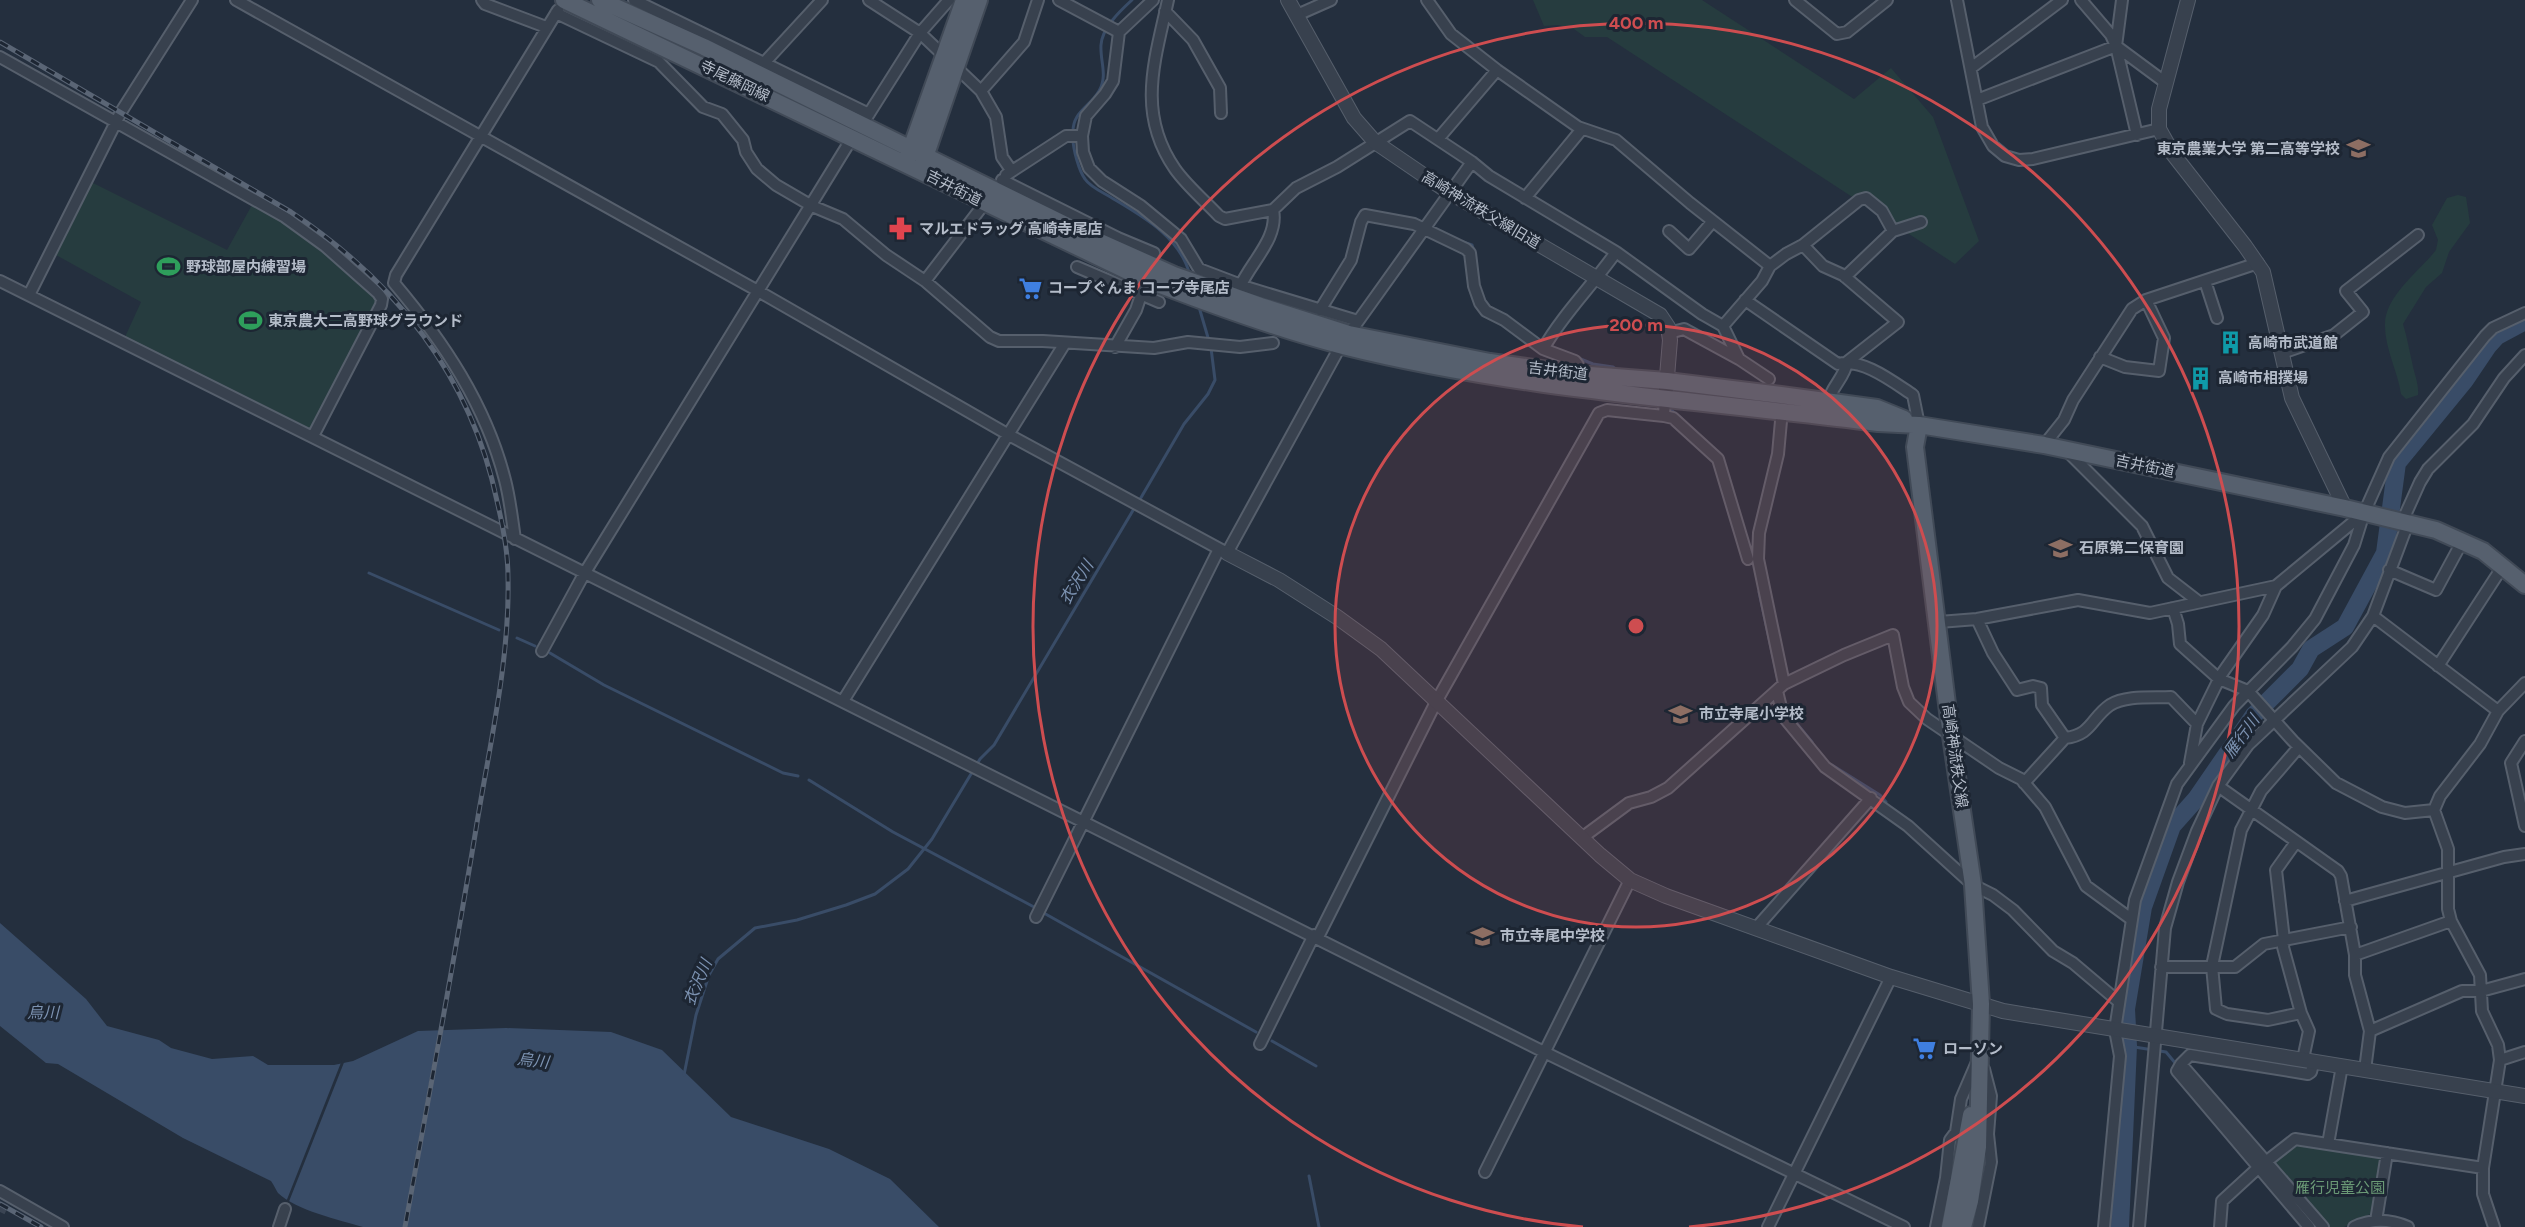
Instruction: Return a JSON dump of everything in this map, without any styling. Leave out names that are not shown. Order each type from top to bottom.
[{"type":"main road","name":"寺尾藤岡線","points":[[600,0],[704,47],[861,126],[913,167]]},
{"type":"main road","points":[[913,167],[950,61],[964,0]]},
{"type":"main road","points":[[950,61],[979,0]]},
{"type":"main road","name":"寺尾藤岡線","points":[[559,8],[861,126],[919,151]]},
{"type":"main road","name":"吉井街道","points":[[919,151],[998,184],[1098,241],[1174,274],[1350,334],[1491,376],[1576,388],[1666,389],[1828,402],[1877,408],[1919,425]]},
{"type":"main road","name":"吉井街道","points":[[913,167],[1088,254],[1210,304],[1490,362],[1577,374],[1782,410],[1878,423],[1919,425],[2064,448],[2367,514]]},
{"type":"main road","name":"高崎神流秩父線","points":[[1919,425],[1915,447],[1972,885],[1981,1004],[1981,1054],[1977,1088],[1950,1227]]},
{"type":"main road","points":[[2367,514],[2463,540],[2483,550],[2525,585]]},
{"type":"main road","name":"高崎神流秩父線","points":[[1963,1227],[1970,1201],[1978,1147],[1977,1088]]},
{"type":"street","points":[[29,295],[121,112],[192,0]]},
{"type":"street","points":[[236,0],[758,291],[1009,435],[1279,580],[1381,649],[1630,880],[1666,896],[1891,977],[2006,1012],[2525,1096]]},
{"type":"street","points":[[482,0],[485,4],[546,27]]},
{"type":"street","points":[[634,0],[764,63],[861,126]]},
{"type":"street","points":[[764,63],[822,0]]},
{"type":"street","points":[[869,0],[920,33],[981,92],[996,117],[1002,157],[1011,170]]},
{"type":"street","points":[[542,651],[584,574],[861,126],[920,33],[949,0]]},
{"type":"street","points":[[981,92],[1024,42],[1038,0]]},
{"type":"street","points":[[1059,0],[1119,32]]},
{"type":"street","points":[[1153,0],[1119,32],[1113,81],[1106,94],[1086,116],[1082,136],[1083,152],[1089,168],[1102,181],[1141,206],[1181,239],[1199,269],[1240,286],[1320,310],[1350,334]]},
{"type":"street","name":"高崎神流秩父線旧道","points":[[1288,0],[1354,118],[1375,142],[1451,193],[1660,315],[1669,333]]},
{"type":"street","points":[[1297,15],[1330,0]]},
{"type":"street","points":[[1427,0],[1451,34],[1497,70],[1582,129],[1616,140],[1770,266]]},
{"type":"street","points":[[1795,0],[1837,34],[1847,32],[1887,0]]},
{"type":"street","points":[[1958,0],[1982,127],[1993,146],[2011,158],[2033,159],[2159,129]]},
{"type":"street","points":[[1971,68],[2062,0]]},
{"type":"street","points":[[2080,0],[2110,35],[2116,46],[2137,135]]},
{"type":"street","points":[[2116,46],[2122,0]]},
{"type":"street","points":[[2188,0],[2159,109],[2159,129],[2173,154],[2258,263],[2270,297],[2292,398],[2345,508]]},
{"type":"street","points":[[1166,6],[1193,40],[1220,88],[1221,113]]},
{"type":"street","points":[[1166,6],[1151,76],[1155,125],[1163,149],[1176,171],[1219,216],[1225,219],[1273,210],[1296,188],[1337,167],[1410,121],[1489,176],[1616,252],[1702,314],[1723,326],[1739,359]]},
{"type":"street","points":[[515,539],[506,481],[486,425],[446,348],[394,283],[396,275],[559,8],[659,62],[704,107],[722,114],[743,140],[746,152],[757,169],[776,185],[812,206],[843,219],[885,255],[925,280],[990,337],[999,341],[1154,348],[1188,342],[1240,347],[1273,343]]},
{"type":"street","points":[[1977,99],[2116,46]]},
{"type":"street","points":[[2116,46],[2166,83]]},
{"type":"street","points":[[0,57],[285,217],[358,273],[382,299],[313,436]]},
{"type":"street","points":[[1437,139],[1497,70]]},
{"type":"street","points":[[1525,198],[1582,129]]},
{"type":"street","points":[[1082,136],[1066,136],[1011,170],[998,184],[1154,253]]},
{"type":"street","points":[[1036,917],[1223,551],[1350,334],[1472,162]]},
{"type":"street","points":[[1723,326],[1762,281],[1770,266],[1803,245],[1859,200],[1866,198],[1882,211],[1893,231]]},
{"type":"street","points":[[925,280],[984,204]]},
{"type":"street","points":[[1240,286],[1268,240],[1273,224],[1273,210]]},
{"type":"street","points":[[1320,310],[1351,260],[1365,215],[1413,224],[1466,249],[1470,253],[1474,286],[1480,303],[1486,311],[1504,320],[1542,349],[1575,361],[1578,365],[1577,374]]},
{"type":"street","points":[[1669,231],[1689,249],[1713,221]]},
{"type":"street","points":[[1845,277],[1893,231],[1921,222]]},
{"type":"street","points":[[2282,353],[2334,335],[2363,312],[2346,291],[2418,235]]},
{"type":"street","points":[[1745,300],[1838,364],[1847,362],[1898,322],[1845,277],[1822,266],[1803,245]]},
{"type":"street","points":[[1542,349],[1556,327],[1597,279],[1616,252]]},
{"type":"street","points":[[2044,445],[2064,420],[2073,400],[2132,309],[2146,300],[2258,263]]},
{"type":"street","points":[[1077,267],[1159,302]]},
{"type":"street","points":[[0,281],[313,436],[584,574],[1316,936],[1544,1052],[1904,1227]]},
{"type":"street","points":[[2205,281],[2217,318]]},
{"type":"street","points":[[1115,346],[1136,310],[1141,295]]},
{"type":"street","points":[[2100,357],[2125,368],[2159,371],[2164,338],[2146,300]]},
{"type":"street","points":[[2104,1227],[2120,1056],[2115,1030],[2131,919],[2156,836],[2177,784],[2248,691],[2292,647],[2315,619],[2354,545],[2389,457],[2485,336],[2493,328],[2525,313]]},
{"type":"street","points":[[1664,416],[1669,333],[1684,329],[1739,359],[1769,379]]},
{"type":"street","points":[[843,701],[1065,343]]},
{"type":"street","points":[[2139,1227],[2164,928],[2197,831],[2218,786],[2248,745],[2352,647],[2373,616],[2402,522],[2420,482],[2428,469],[2473,424],[2504,378],[2525,355]]},
{"type":"street","points":[[1828,402],[1829,394],[1847,362]]},
{"type":"street","points":[[1847,362],[1865,367],[1913,395],[1919,425]]},
{"type":"street","points":[[1260,1044],[1436,702],[1599,413],[1607,410],[1673,418],[1718,459],[1748,559]]},
{"type":"street","points":[[1782,410],[1778,454],[1759,533],[1758,559],[1784,716],[1825,767],[1908,826],[1972,885],[1993,895],[2013,910],[2053,951],[2073,963],[2119,1002]]},
{"type":"street","points":[[2064,448],[2142,526],[2168,578],[2199,602]]},
{"type":"street","points":[[1939,622],[1977,619],[2078,600],[2150,613],[2276,586],[2367,514]]},
{"type":"street","points":[[2389,570],[2436,590],[2463,540]]},
{"type":"street","points":[[2438,666],[2503,566]]},
{"type":"street","points":[[2189,766],[2197,724],[2219,679],[2263,615],[2276,586]]},
{"type":"street","points":[[2173,608],[2178,624],[2180,644],[2219,679],[2248,691],[2299,747],[2336,783],[2382,807],[2405,813],[2434,810]]},
{"type":"street","points":[[2373,616],[2498,711]]},
{"type":"street","points":[[1977,619],[1992,653],[2017,690],[2033,686],[2041,688],[2042,705],[2065,738]]},
{"type":"street","points":[[1582,837],[1629,803],[1651,797],[1668,788],[1780,688],[1844,655],[1893,635],[1903,687],[1909,702],[1927,719],[1951,736],[2024,783],[2045,807],[2086,886],[2131,919]]},
{"type":"street","points":[[2494,1227],[2483,1194],[2483,1168],[2500,1060],[2498,1045],[2482,1011],[2480,975],[2451,921],[2448,909],[2448,849],[2434,810],[2440,796],[2480,744],[2498,711],[2525,683]]},
{"type":"street","points":[[2024,783],[2065,738],[2079,736],[2111,705],[2134,699],[2171,697],[2197,724]]},
{"type":"street","points":[[2525,741],[2511,763],[2521,793],[2525,826]]},
{"type":"street","points":[[2299,747],[2261,791],[2241,830],[2212,966],[2216,1009],[2227,1014],[2268,1020],[2301,1013]]},
{"type":"street","points":[[2218,786],[2341,876],[2355,955],[2355,975],[2370,1031],[2365,1070]]},
{"type":"street","points":[[1757,927],[1871,798]]},
{"type":"street","points":[[2296,842],[2276,870],[2283,947],[2301,1013],[2309,1031],[2311,1072],[2308,1074],[2190,1055],[2181,1064],[2263,1165],[2309,1227]]},
{"type":"street","points":[[2345,901],[2504,857],[2525,854]]},
{"type":"street","points":[[1485,1172],[1630,880]]},
{"type":"street","points":[[2355,955],[2451,921]]},
{"type":"street","points":[[2161,967],[2235,967],[2264,944],[2350,927]]},
{"type":"street","points":[[1768,1227],[1891,977]]},
{"type":"street","points":[[2370,1031],[2462,991],[2481,991],[2525,979]]},
{"type":"street","points":[[2500,1060],[2525,1052]]},
{"type":"street","points":[[1936,1227],[1946,1178],[1950,1140],[1956,1132],[1961,1099],[1981,1054]]},
{"type":"street","points":[[1978,1227],[1991,1162],[1988,1134],[1991,1096],[1981,1054]]},
{"type":"street","points":[[2328,1144],[2342,1066]]},
{"type":"street","points":[[2220,1227],[2222,1201],[2295,1139],[2483,1168]]},
{"type":"street","points":[[2376,1221],[2387,1153]]},
{"type":"street","points":[[2263,1165],[2323,1227]]},
{"type":"street","points":[[0,1191],[63,1227]]},
{"type":"street","points":[[279,1227],[285,1209]]},
{"type":"street","points":[[2354,1227],[2363,1222],[2376,1221],[2397,1222],[2408,1227]]},
{"type":"green space","points":[[1533,0],[1702,0],[1854,99],[1891,68],[1933,117],[1979,241],[1955,264],[1607,37],[1585,37],[1574,29],[1558,25],[1544,26]]},
{"type":"green space","name":"東京農大二高野球グラウンド","points":[[91,182],[227,250],[252,205],[317,246],[375,295],[376,305],[311,431],[125,337],[141,302],[56,255]]},
{"type":"green space","points":[[2458,195],[2466,197],[2470,223],[2449,252],[2442,273],[2426,287],[2403,324],[2418,391],[2418,395],[2406,399],[2401,394],[2387,343],[2386,315],[2396,295],[2436,250],[2438,240],[2432,225],[2447,198]]},
{"type":"green space","name":"雁行児童公園","points":[[2296,1145],[2379,1157],[2382,1161],[2372,1213],[2344,1227],[2328,1227],[2275,1167],[2275,1162]]},
{"type":"water","name":"烏川","points":[[0,923],[86,999],[107,1026],[159,1040],[171,1048],[212,1059],[253,1056],[268,1065],[334,1065],[353,1061],[418,1031],[506,1028],[611,1032],[662,1050],[731,1117],[829,1149],[890,1179],[939,1227],[363,1227],[318,1214],[286,1199],[278,1193],[271,1181],[183,1138],[58,1064],[46,1063],[0,1026]]},
{"type":"pier","points":[[443,1027],[407,1227],[403,1227],[439,1028]]},
{"type":"pier","points":[[342,1060],[345,1060],[288,1204],[286,1202]]},
{"type":"waterway","name":"衣沢川","points":[[1073,133],[1073,126],[1078,115],[1095,97],[1102,85],[1101,45],[1105,32],[1112,20],[1132,0]]},
{"type":"waterway","name":"衣沢川","points":[[1073,139],[1079,165],[1087,182],[1159,229],[1178,250],[1190,275]]},
{"type":"waterway","points":[[1463,242],[1472,245],[1474,252]]},
{"type":"waterway","name":"衣沢川","points":[[1199,307],[1209,341]]},
{"type":"waterway","name":"雁行川","points":[[2120,1227],[2128,1046],[2126,1009],[2143,907],[2172,826],[2196,799],[2254,715],[2300,669],[2311,649],[2345,627],[2385,553],[2397,463],[2465,380],[2497,336],[2525,321]]},
{"type":"waterway","points":[[1551,347],[1593,364],[1613,367],[1617,370]]},
{"type":"waterway","name":"衣沢川","points":[[1139,501],[1184,424],[1208,394],[1215,380],[1211,348]]},
{"type":"waterway","points":[[1666,406],[1682,419]]},
{"type":"waterway","points":[[1709,444],[1721,456]]},
{"type":"waterway","name":"衣沢川","points":[[684,1075],[696,1015],[709,975],[718,959],[755,928],[797,920],[875,894],[908,869],[932,839],[980,759],[994,745],[1135,507]]},
{"type":"waterway","points":[[369,573],[499,630]]},
{"type":"waterway","points":[[1759,592],[1779,685]]},
{"type":"waterway","points":[[517,638],[535,646]]},
{"type":"waterway","points":[[550,653],[604,685],[783,773],[798,776]]},
{"type":"waterway","points":[[1784,699],[1789,714],[1812,742]]},
{"type":"waterway","points":[[1832,765],[1880,795],[1886,802]]},
{"type":"waterway","points":[[809,780],[893,832],[1034,907]]},
{"type":"waterway","points":[[1042,912],[1256,1032]]},
{"type":"waterway","points":[[1272,1041],[1316,1066]]},
{"type":"waterway","points":[[2128,1046],[2166,1052],[2176,1064]]},
{"type":"waterway","points":[[1309,1176],[1319,1227]]},
{"type":"tunnel","points":[[0,1212],[8,1195]]},
{"type":"railway","points":[[0,42],[291,212],[329,239],[395,301],[423,336],[448,373],[468,413],[485,456],[506,548],[508,577],[506,640],[492,735],[405,1227]]},
{"type":"railway","points":[[0,1204],[41,1227]]},
{"type":"place","name":"東京農業大学 第二高等学校","points":[[2358,149]]},
{"type":"place","name":"マルエドラッグ 高崎寺尾店","points":[[901,229]]},
{"type":"place","name":"野球部屋内練習場","points":[[168,267]]},
{"type":"place","name":"コープぐんま コープ寺尾店","points":[[1030,288]]},
{"type":"place","name":"東京農大二高野球グラウンド","points":[[250,321]]},
{"type":"place","name":"高崎市武道館","points":[[2230,343]]},
{"type":"place","name":"高崎市相撲場","points":[[2200,378]]},
{"type":"place","name":"石原第二保育園","points":[[2061,548]]},
{"type":"place","name":"市立寺尾小学校","points":[[1681,714]]},
{"type":"place","name":"市立寺尾中学校","points":[[1482,936]]},
{"type":"place","name":"ローソン","points":[[1925,1049]]}]
